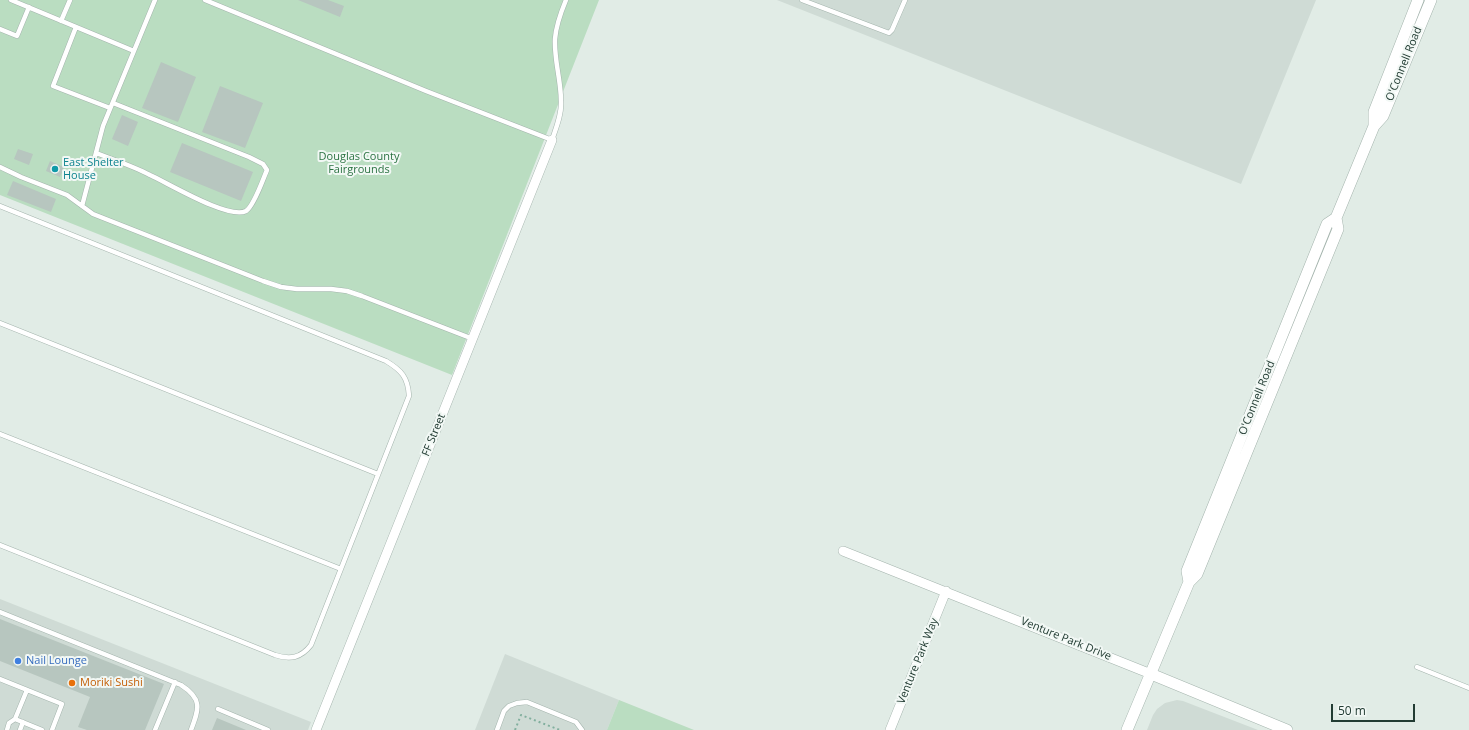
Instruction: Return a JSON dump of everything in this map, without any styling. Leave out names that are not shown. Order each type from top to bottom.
[{"type":"street","name":"O'Connell Road","points":[[1374,126],[1374,112],[1418,0]]},
{"type":"street","name":"O'Connell Road","points":[[1127,730],[1189,582],[1187,571],[1327,224],[1336,218],[1374,126],[1383,116],[1431,0]]},
{"type":"street","name":"FF Street","points":[[316,730],[552,140]]},
{"type":"street","name":"Venture Park Drive","points":[[843,551],[946,591],[1287,730]]},
{"type":"street","name":"Venture Park Way","points":[[890,730],[946,591]]},
{"type":"lane","points":[[11,0],[24,2],[29,7],[134,51]]},
{"type":"lane","points":[[61,21],[70,0]]},
{"type":"lane","points":[[82,206],[103,126],[155,0]]},
{"type":"lane","points":[[205,0],[426,91],[552,140],[560,115],[562,102],[555,38],[559,19],[566,0]]},
{"type":"lane","points":[[802,0],[888,33],[892,30],[905,0]]},
{"type":"lane","points":[[0,29],[17,36],[29,7]]},
{"type":"lane","points":[[76,27],[53,86],[110,108]]},
{"type":"lane","points":[[96,153],[150,175],[195,198],[225,210],[237,212],[246,210],[252,204],[267,170],[263,164],[249,157],[113,103]]},
{"type":"lane","points":[[0,167],[66,195],[93,214],[263,281],[281,287],[297,289],[330,289],[347,291],[473,339]]},
{"type":"lane","points":[[0,206],[379,358],[399,369],[405,378],[409,396],[311,645],[306,652],[299,656],[283,657],[0,545]]},
{"type":"lane","points":[[0,323],[378,474]]},
{"type":"lane","points":[[0,434],[341,569]]},
{"type":"lane","points":[[0,612],[175,682],[188,690],[195,696],[198,703],[197,714],[191,730]]},
{"type":"lane","points":[[1417,667],[1469,688]]},
{"type":"lane","points":[[0,679],[62,704],[52,730]]},
{"type":"lane","points":[[155,730],[175,682]]},
{"type":"lane","points":[[7,730],[9,723],[15,719],[27,690]]},
{"type":"lane","points":[[497,730],[504,712],[510,706],[517,703],[527,702],[576,722],[582,730]]},
{"type":"lane","points":[[218,709],[268,730]]},
{"type":"lane","points":[[15,719],[42,730]]},
{"type":"lane","points":[[20,730],[23,722]]},
{"type":"path","points":[[515,730],[521,715],[560,730]]},
{"type":"shaded area","points":[[777,0],[1316,0],[1241,184]]},
{"type":"shaded area","points":[[0,599],[311,722],[308,730],[0,730]]},
{"type":"shaded area","points":[[505,654],[619,700],[607,730],[475,730]]},
{"type":"shaded area","points":[[1177,700],[1258,730],[1147,730],[1157,709],[1165,703]]},
{"type":"green space","name":"Douglas County Fairgrounds","points":[[0,0],[599,0],[452,375],[0,195]]},
{"type":"green space","points":[[619,700],[694,730],[607,730]]},
{"type":"building","points":[[298,0],[328,0],[344,6],[340,17]]},
{"type":"building","points":[[161,62],[196,77],[178,122],[142,108]]},
{"type":"building","points":[[220,86],[263,103],[245,148],[202,132]]},
{"type":"building","points":[[122,115],[138,122],[128,146],[112,139]]},
{"type":"building","points":[[182,143],[253,172],[241,201],[170,172]]},
{"type":"building","points":[[18,149],[33,154],[29,165],[14,159]]},
{"type":"building","name":"East Shelter House","points":[[50,161],[64,167],[60,177],[46,171]]},
{"type":"building","points":[[13,181],[56,199],[51,212],[7,195]]},
{"type":"building","points":[[0,619],[164,684],[145,730],[87,730],[78,727],[90,697],[0,661]]},
{"type":"building","points":[[217,718],[246,730],[212,730]]},
{"type":"place","name":"East Shelter House","points":[[55,169]]},
{"type":"place","name":"Nail Lounge","points":[[18,661]]},
{"type":"place","name":"Moriki Sushi","points":[[72,683]]}]
